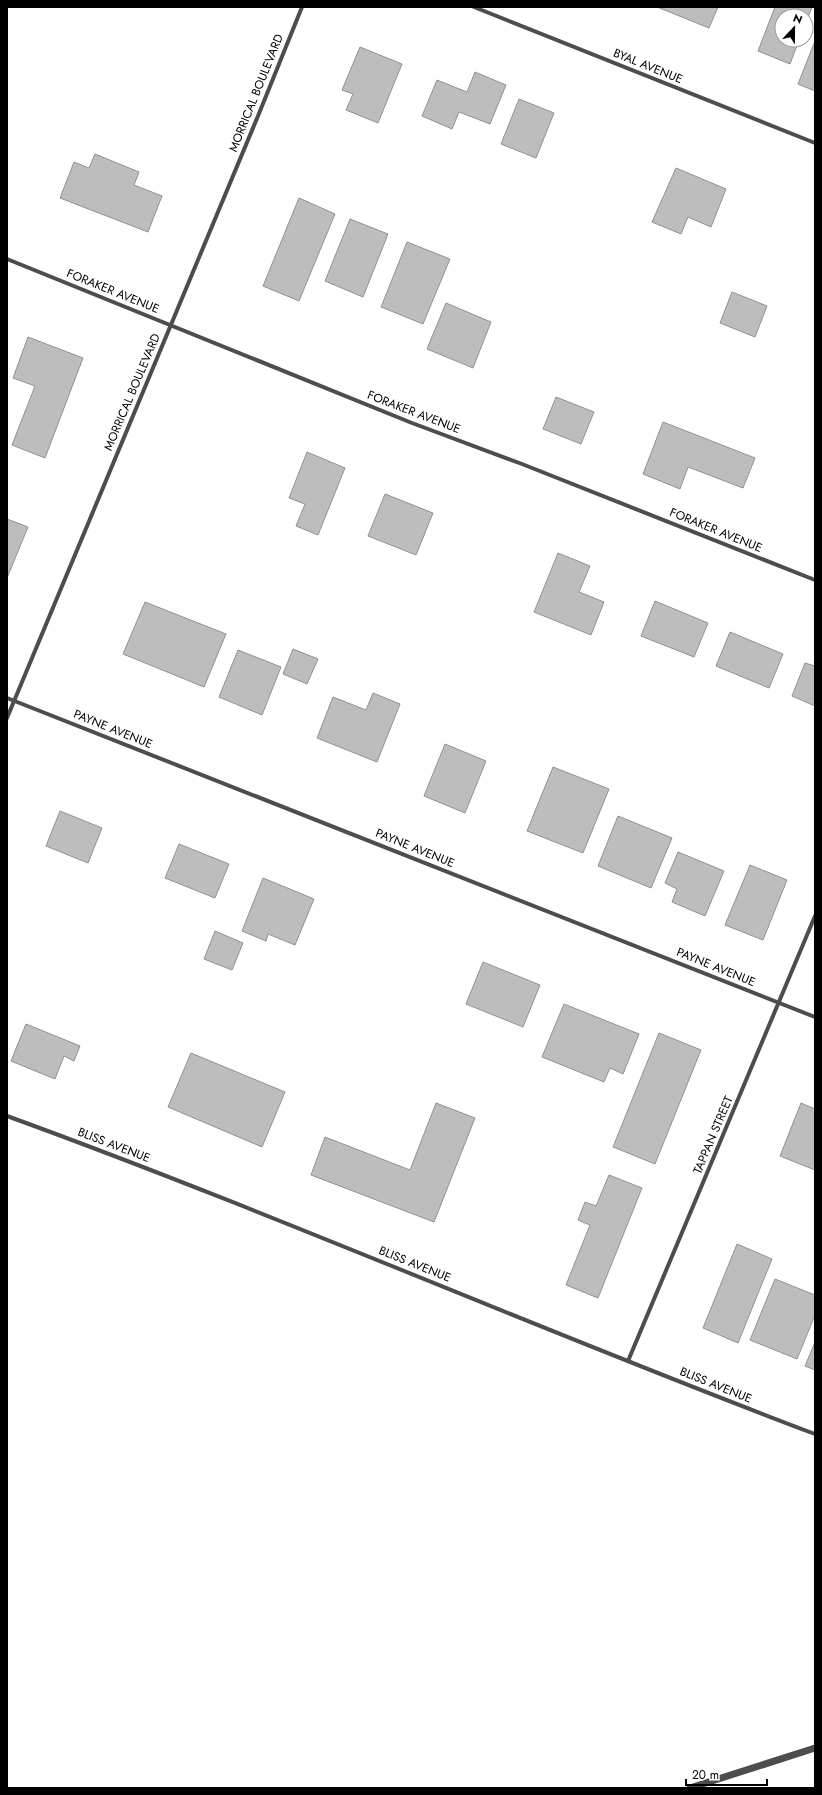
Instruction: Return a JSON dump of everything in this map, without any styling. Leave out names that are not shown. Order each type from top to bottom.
[{"type":"street","name":"MORRICAL BOULEVARD","points":[[7,718],[302,7]]},
{"type":"street","name":"BYAL AVENUE","points":[[474,7],[815,143]]},
{"type":"street","name":"FORAKER AVENUE","points":[[7,259],[412,423],[522,464],[815,580]]},
{"type":"street","name":"PAYNE AVENUE","points":[[7,698],[815,1017]]},
{"type":"street","name":"TAPPAN STREET","points":[[628,1361],[815,916]]},
{"type":"street","name":"BLISS AVENUE","points":[[7,1116],[134,1163],[628,1361],[815,1434]]},
{"type":"street","points":[[690,1788],[815,1748]]},
{"type":"building","points":[[657,7],[718,7],[709,28]]},
{"type":"building","points":[[775,7],[812,7],[812,8]]},
{"type":"building","points":[[774,10],[774,48],[796,48],[790,64],[758,51]]},
{"type":"building","points":[[815,41],[815,91],[798,84],[812,48],[814,48]]},
{"type":"building","points":[[360,47],[402,64],[378,123],[346,110],[353,94],[342,90]]},
{"type":"building","points":[[475,72],[506,85],[490,124],[459,112],[452,129],[422,116],[437,80],[467,92]]},
{"type":"building","points":[[519,99],[554,113],[536,158],[501,144]]},
{"type":"building","points":[[95,154],[139,172],[134,185],[162,196],[148,232],[60,198],[74,162],[89,168]]},
{"type":"building","points":[[676,168],[726,189],[711,227],[688,217],[681,234],[652,222]]},
{"type":"building","points":[[299,198],[335,214],[299,301],[263,286]]},
{"type":"building","points":[[350,219],[388,234],[363,297],[325,281]]},
{"type":"building","points":[[407,242],[450,259],[423,324],[381,307]]},
{"type":"building","points":[[732,292],[767,306],[755,337],[720,323]]},
{"type":"building","points":[[446,303],[491,322],[473,368],[427,349]]},
{"type":"building","points":[[28,337],[83,358],[45,458],[12,445],[35,386],[13,378]]},
{"type":"building","points":[[556,397],[594,412],[581,444],[543,429]]},
{"type":"building","points":[[663,422],[755,458],[743,488],[688,467],[680,489],[643,474]]},
{"type":"building","points":[[307,452],[345,468],[318,535],[296,526],[305,504],[289,498]]},
{"type":"building","points":[[385,494],[433,513],[416,555],[368,536]]},
{"type":"building","points":[[7,519],[28,527],[7,578]]},
{"type":"building","points":[[558,553],[590,566],[579,592],[604,602],[591,635],[534,612]]},
{"type":"building","points":[[655,601],[708,623],[694,657],[641,636]]},
{"type":"building","points":[[145,602],[226,634],[204,687],[123,654]]},
{"type":"building","points":[[730,632],[783,654],[769,688],[716,666]]},
{"type":"building","points":[[293,649],[318,659],[307,684],[283,674]]},
{"type":"building","points":[[238,650],[281,667],[262,715],[219,697]]},
{"type":"building","points":[[805,663],[815,666],[815,706],[792,696]]},
{"type":"building","points":[[373,693],[400,704],[377,762],[317,738],[333,697],[366,710]]},
{"type":"building","points":[[445,744],[486,761],[465,813],[424,796]]},
{"type":"building","points":[[553,767],[609,789],[583,853],[527,831]]},
{"type":"building","points":[[60,811],[102,828],[88,863],[46,846]]},
{"type":"building","points":[[618,816],[672,838],[651,888],[598,866]]},
{"type":"building","points":[[179,844],[229,864],[215,898],[165,878]]},
{"type":"building","points":[[678,852],[724,871],[705,916],[672,902],[677,889],[665,883]]},
{"type":"building","points":[[750,865],[787,880],[763,940],[725,925]]},
{"type":"building","points":[[263,878],[314,899],[295,945],[268,934],[266,941],[242,931]]},
{"type":"building","points":[[215,931],[243,943],[232,970],[204,959]]},
{"type":"building","points":[[483,962],[540,985],[523,1027],[466,1004]]},
{"type":"building","points":[[564,1004],[639,1034],[623,1074],[610,1068],[604,1082],[542,1057]]},
{"type":"building","points":[[26,1024],[80,1046],[74,1061],[64,1056],[55,1079],[11,1061]]},
{"type":"building","points":[[659,1033],[701,1050],[655,1164],[613,1147]]},
{"type":"building","points":[[191,1053],[285,1092],[262,1147],[168,1107]]},
{"type":"building","points":[[436,1103],[475,1118],[434,1222],[311,1175],[325,1137],[410,1170]]},
{"type":"building","points":[[801,1103],[815,1109],[815,1170],[780,1156]]},
{"type":"building","points":[[609,1175],[642,1188],[598,1298],[566,1285],[590,1225],[578,1220],[585,1202],[596,1206]]},
{"type":"building","points":[[737,1244],[772,1259],[738,1343],[703,1328]]},
{"type":"building","points":[[775,1279],[815,1295],[815,1315],[797,1359],[750,1340]]},
{"type":"building","points":[[815,1342],[815,1370],[805,1366]]}]
